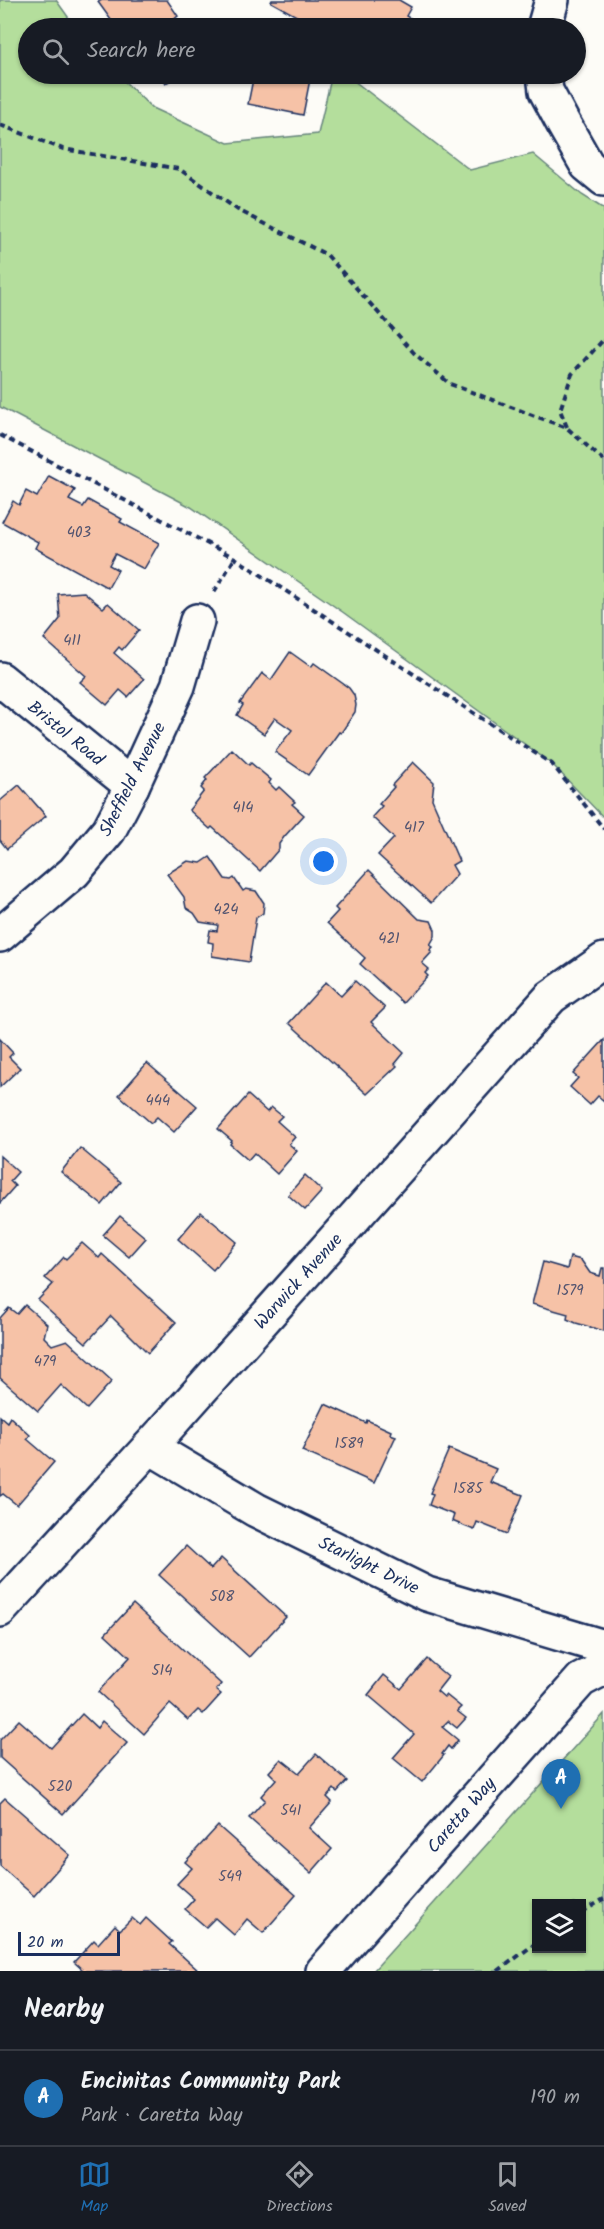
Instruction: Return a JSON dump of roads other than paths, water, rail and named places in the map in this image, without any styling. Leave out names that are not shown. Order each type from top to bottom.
[{"type":"street","points":[[546,18],[552,0]]},
{"type":"street","points":[[545,84],[546,91],[586,165],[604,179]]},
{"type":"street","name":"Sheffield Avenue","points":[[0,934],[74,872],[109,830],[178,686],[197,621]]},
{"type":"street","name":"Bristol Road","points":[[0,679],[132,786]]},
{"type":"street","name":"Warwick Avenue","points":[[0,1610],[150,1447],[551,997],[604,960]]},
{"type":"street","name":"Starlight Drive","points":[[150,1447],[256,1510],[427,1594],[604,1647]]},
{"type":"street","name":"Caretta Way","points":[[323,1971],[581,1680],[604,1668]]},
{"type":"place","name":"Encinitas Community Park","points":[[561,1809]]}]
